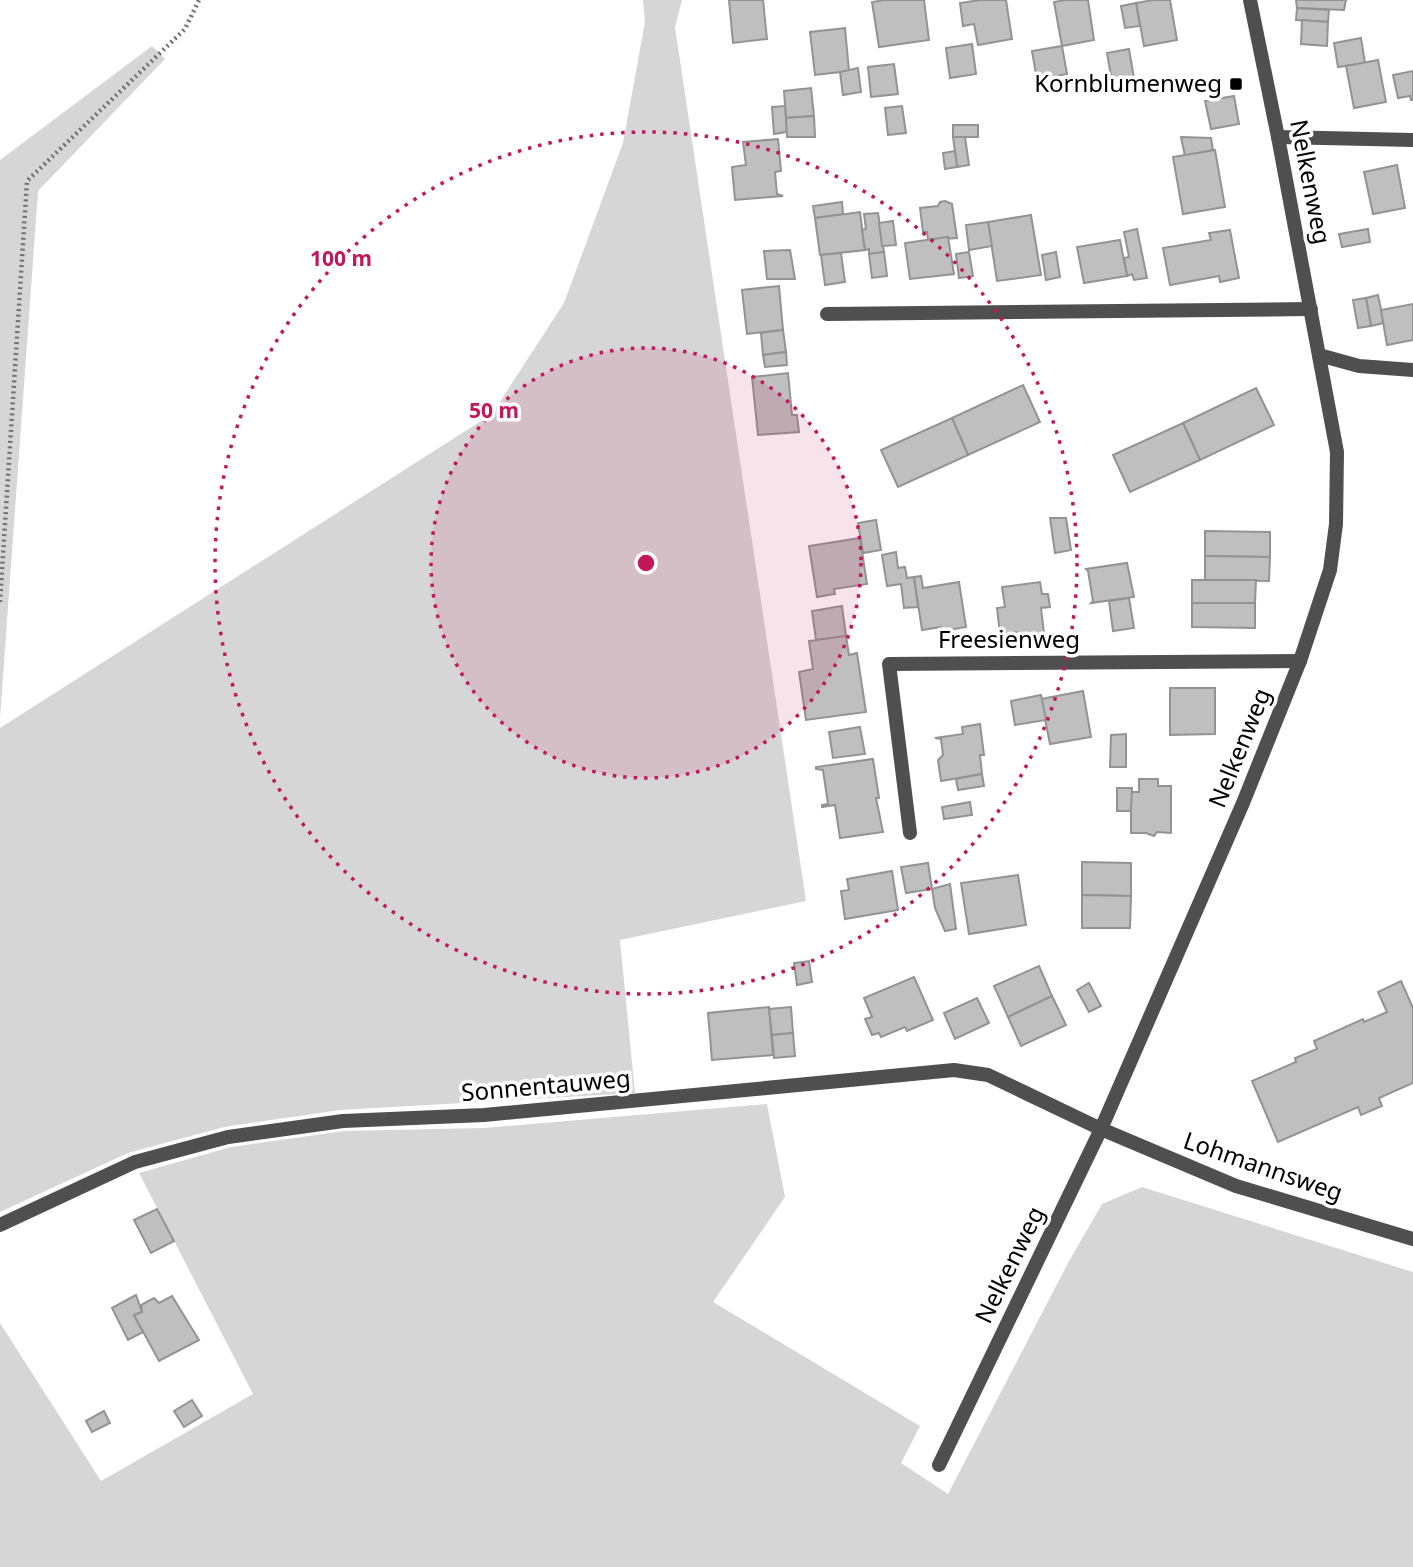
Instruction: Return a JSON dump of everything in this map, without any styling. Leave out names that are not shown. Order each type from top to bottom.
[{"type":"street","name":"Nelkenweg","points":[[939,1465],[1101,1129],[1242,803],[1300,661],[1330,570],[1336,524],[1337,452],[1250,0]]},
{"type":"street","points":[[1278,137],[1413,140]]},
{"type":"street","points":[[827,314],[1311,309]]},
{"type":"street","points":[[1319,355],[1359,366],[1413,370]]},
{"type":"street","name":"Freesienweg","points":[[910,833],[889,664],[1300,661]]},
{"type":"street","name":"Sonnentauweg","points":[[0,1225],[135,1162],[228,1137],[343,1121],[484,1115],[954,1070],[988,1075],[1101,1129]]},
{"type":"street","name":"Lohmannsweg","points":[[1101,1129],[1236,1186],[1413,1239]]},
{"type":"path","points":[[0,602],[27,181],[185,29],[199,0]]},
{"type":"shaded area","points":[[643,0],[682,0],[675,27],[806,901],[620,940],[635,1093],[340,1110],[224,1127],[128,1153],[0,1212],[0,728],[492,414],[564,303],[623,143],[645,22]]},
{"type":"shaded area","points":[[152,46],[165,59],[38,191],[0,718],[0,160]]},
{"type":"shaded area","points":[[767,1104],[785,1197],[713,1302],[920,1426],[901,1463],[948,1494],[1068,1263],[1102,1204],[1142,1187],[1413,1272],[1413,1567],[0,1567],[0,1323],[101,1481],[253,1394],[139,1173],[231,1147],[344,1131],[483,1128]]},
{"type":"building","points":[[729,0],[763,0],[767,39],[733,43]]},
{"type":"building","points":[[924,0],[929,40],[879,47],[872,2]]},
{"type":"building","points":[[1006,0],[1012,39],[978,45],[974,24],[963,26],[960,3]]},
{"type":"building","points":[[1088,0],[1094,40],[1062,46],[1054,2]]},
{"type":"building","points":[[1170,0],[1177,40],[1144,46],[1136,3]]},
{"type":"building","points":[[1296,0],[1346,0],[1344,10],[1297,8]]},
{"type":"building","points":[[1136,3],[1140,26],[1125,28],[1121,6]]},
{"type":"building","points":[[1297,8],[1329,10],[1328,22],[1296,20]]},
{"type":"building","points":[[1302,20],[1328,22],[1327,46],[1301,44]]},
{"type":"building","points":[[845,28],[849,71],[815,75],[810,32]]},
{"type":"building","points":[[1361,38],[1365,63],[1338,67],[1334,43]]},
{"type":"building","points":[[972,44],[976,74],[950,78],[946,48]]},
{"type":"building","points":[[1062,46],[1067,74],[1037,80],[1032,51]]},
{"type":"building","points":[[1129,49],[1134,78],[1112,82],[1107,53]]},
{"type":"building","points":[[1378,60],[1386,102],[1354,108],[1346,66]]},
{"type":"building","points":[[894,64],[898,94],[871,97],[868,67]]},
{"type":"building","points":[[858,68],[861,92],[843,95],[840,72]]},
{"type":"building","points":[[1413,71],[1413,100],[1410,96],[1398,98],[1393,75]]},
{"type":"building","points":[[811,88],[814,116],[786,118],[784,91]]},
{"type":"building","points":[[1234,96],[1239,124],[1211,129],[1205,101]]},
{"type":"building","points":[[785,106],[787,132],[774,134],[772,107]]},
{"type":"building","points":[[902,106],[906,133],[888,135],[885,108]]},
{"type":"building","points":[[814,116],[815,137],[787,137],[786,118]]},
{"type":"building","points":[[953,125],[978,125],[978,137],[953,137]]},
{"type":"building","points":[[953,137],[965,137],[969,165],[957,167]]},
{"type":"building","points":[[1181,137],[1211,138],[1213,150],[1185,156]]},
{"type":"building","points":[[778,139],[781,171],[775,172],[777,194],[783,196],[735,200],[732,167],[746,165],[743,142]]},
{"type":"building","points":[[1215,150],[1225,207],[1183,214],[1173,157]]},
{"type":"building","points":[[955,151],[957,167],[945,169],[943,153]]},
{"type":"building","points":[[1397,165],[1405,208],[1373,214],[1364,172]]},
{"type":"building","points":[[945,201],[952,204],[957,238],[928,240],[927,232],[923,232],[920,208],[938,206]]},
{"type":"building","points":[[842,202],[843,214],[815,218],[813,206]]},
{"type":"building","points":[[860,212],[865,250],[820,255],[815,218]]},
{"type":"building","points":[[878,213],[884,252],[869,254],[869,249],[865,250],[862,230],[866,229],[864,214]]},
{"type":"building","points":[[1031,215],[1041,275],[997,281],[988,222]]},
{"type":"building","points":[[893,221],[896,245],[882,246],[879,223]]},
{"type":"building","points":[[988,222],[992,246],[969,250],[966,225]]},
{"type":"building","points":[[1137,229],[1147,278],[1134,280],[1132,274],[1127,276],[1124,258],[1129,257],[1124,232]]},
{"type":"building","points":[[1368,229],[1370,242],[1342,247],[1339,234]]},
{"type":"building","points":[[1230,230],[1239,278],[1220,282],[1219,276],[1170,285],[1163,248],[1211,240],[1209,233]]},
{"type":"building","points":[[948,237],[954,274],[910,279],[905,243]]},
{"type":"building","points":[[1120,240],[1127,276],[1084,283],[1077,247]]},
{"type":"building","points":[[790,250],[795,279],[767,279],[764,251]]},
{"type":"building","points":[[884,252],[887,276],[872,278],[869,254]]},
{"type":"building","points":[[969,252],[973,276],[959,278],[956,254]]},
{"type":"building","points":[[1056,252],[1060,277],[1046,280],[1042,255]]},
{"type":"building","points":[[841,253],[845,282],[825,285],[821,255]]},
{"type":"building","points":[[779,286],[783,330],[747,334],[742,290]]},
{"type":"building","points":[[1378,295],[1384,323],[1371,326],[1366,298]]},
{"type":"building","points":[[1366,298],[1371,326],[1358,328],[1353,300]]},
{"type":"building","points":[[1413,304],[1413,340],[1387,345],[1381,310]]},
{"type":"building","points":[[783,330],[786,352],[763,355],[761,333]]},
{"type":"building","points":[[786,352],[787,365],[765,367],[763,355]]},
{"type":"building","points":[[788,373],[792,415],[797,415],[799,432],[758,435],[752,377]]},
{"type":"building","points":[[1023,385],[1040,422],[968,455],[952,418]]},
{"type":"building","points":[[1256,388],[1274,425],[1200,460],[1183,423]]},
{"type":"building","points":[[952,418],[968,455],[898,487],[881,450]]},
{"type":"building","points":[[1183,423],[1200,460],[1130,492],[1113,455]]},
{"type":"building","points":[[1050,518],[1066,518],[1071,550],[1055,553]]},
{"type":"building","points":[[876,520],[881,550],[863,553],[858,523]]},
{"type":"building","points":[[1205,531],[1270,532],[1270,557],[1205,556]]},
{"type":"building","points":[[860,538],[867,584],[834,589],[835,594],[817,597],[809,546]]},
{"type":"building","points":[[896,552],[898,568],[905,567],[907,578],[914,577],[918,607],[904,608],[901,584],[887,586],[882,555]]},
{"type":"building","points":[[1205,556],[1270,557],[1269,581],[1205,580]]},
{"type":"building","points":[[1127,563],[1134,597],[1091,603],[1093,601],[1086,569]]},
{"type":"building","points":[[921,576],[923,588],[959,582],[966,627],[942,631],[941,627],[922,630],[914,577]]},
{"type":"building","points":[[1192,580],[1256,580],[1255,603],[1192,603]]},
{"type":"building","points":[[1040,582],[1042,594],[1048,594],[1050,607],[1041,608],[1044,633],[1000,634],[997,608],[1005,607],[1002,587]]},
{"type":"building","points":[[1129,598],[1134,628],[1113,631],[1109,601]]},
{"type":"building","points":[[1192,603],[1255,603],[1255,628],[1192,627]]},
{"type":"building","points":[[842,606],[846,636],[816,640],[812,611]]},
{"type":"building","points":[[846,636],[849,655],[857,653],[866,712],[806,720],[799,672],[813,669],[809,641]]},
{"type":"building","points":[[1170,688],[1215,688],[1215,734],[1170,735]]},
{"type":"building","points":[[1083,691],[1091,737],[1050,744],[1041,699]]},
{"type":"building","points":[[1041,695],[1046,720],[1015,725],[1011,701]]},
{"type":"building","points":[[980,724],[984,755],[980,755],[982,774],[941,781],[938,760],[943,755],[941,739],[935,738],[963,734],[962,727]]},
{"type":"building","points":[[860,727],[865,754],[833,758],[829,732]]},
{"type":"building","points":[[1126,734],[1126,767],[1110,767],[1111,735]]},
{"type":"building","points":[[873,759],[879,798],[876,798],[883,832],[840,838],[835,805],[822,807],[828,804],[823,770],[816,767]]},
{"type":"building","points":[[982,774],[984,786],[958,790],[956,779]]},
{"type":"building","points":[[1139,779],[1158,779],[1158,786],[1171,786],[1171,833],[1157,832],[1154,836],[1131,833],[1131,792],[1139,792]]},
{"type":"building","points":[[1117,788],[1132,788],[1131,811],[1117,811]]},
{"type":"building","points":[[970,802],[972,815],[944,819],[942,807]]},
{"type":"building","points":[[1082,862],[1131,863],[1131,896],[1082,895]]},
{"type":"building","points":[[928,863],[932,889],[906,893],[901,867]]},
{"type":"building","points":[[892,871],[898,910],[845,919],[841,891],[849,890],[847,879]]},
{"type":"building","points":[[1018,875],[1026,925],[969,934],[961,883]]},
{"type":"building","points":[[950,884],[956,929],[945,931],[935,908],[932,889]]},
{"type":"building","points":[[1082,895],[1131,896],[1130,928],[1082,928]]},
{"type":"building","points":[[809,961],[812,982],[797,985],[794,963]]},
{"type":"building","points":[[1039,966],[1052,996],[1008,1017],[994,986]]},
{"type":"building","points":[[914,977],[933,1020],[907,1031],[905,1027],[881,1037],[879,1033],[872,1035],[865,1019],[872,1017],[864,998]]},
{"type":"building","points":[[1401,981],[1413,1008],[1413,1083],[1379,1098],[1382,1106],[1361,1115],[1358,1107],[1278,1142],[1252,1081],[1296,1062],[1295,1058],[1317,1049],[1314,1041],[1363,1019],[1364,1022],[1387,1012],[1378,992]]},
{"type":"building","points":[[1089,983],[1101,1006],[1089,1012],[1077,990]]},
{"type":"building","points":[[1052,996],[1066,1025],[1021,1046],[1008,1017]]},
{"type":"building","points":[[977,998],[989,1023],[955,1039],[944,1013]]},
{"type":"building","points":[[769,1007],[773,1055],[712,1060],[708,1013]]},
{"type":"building","points":[[791,1007],[793,1033],[772,1035],[769,1009]]},
{"type":"building","points":[[793,1033],[795,1056],[774,1058],[772,1035]]},
{"type":"building","points":[[157,1209],[174,1241],[151,1253],[134,1220]]},
{"type":"building","points":[[136,1295],[142,1312],[134,1315],[143,1332],[128,1340],[112,1308]]},
{"type":"building","points":[[172,1296],[199,1340],[159,1361],[134,1315],[142,1312],[141,1305],[154,1298],[159,1303]]},
{"type":"building","points":[[192,1400],[202,1416],[184,1427],[174,1411]]},
{"type":"building","points":[[104,1411],[110,1423],[92,1432],[86,1421]]},
{"type":"place","name":"Kornblumenweg","points":[[1236,84]]}]
